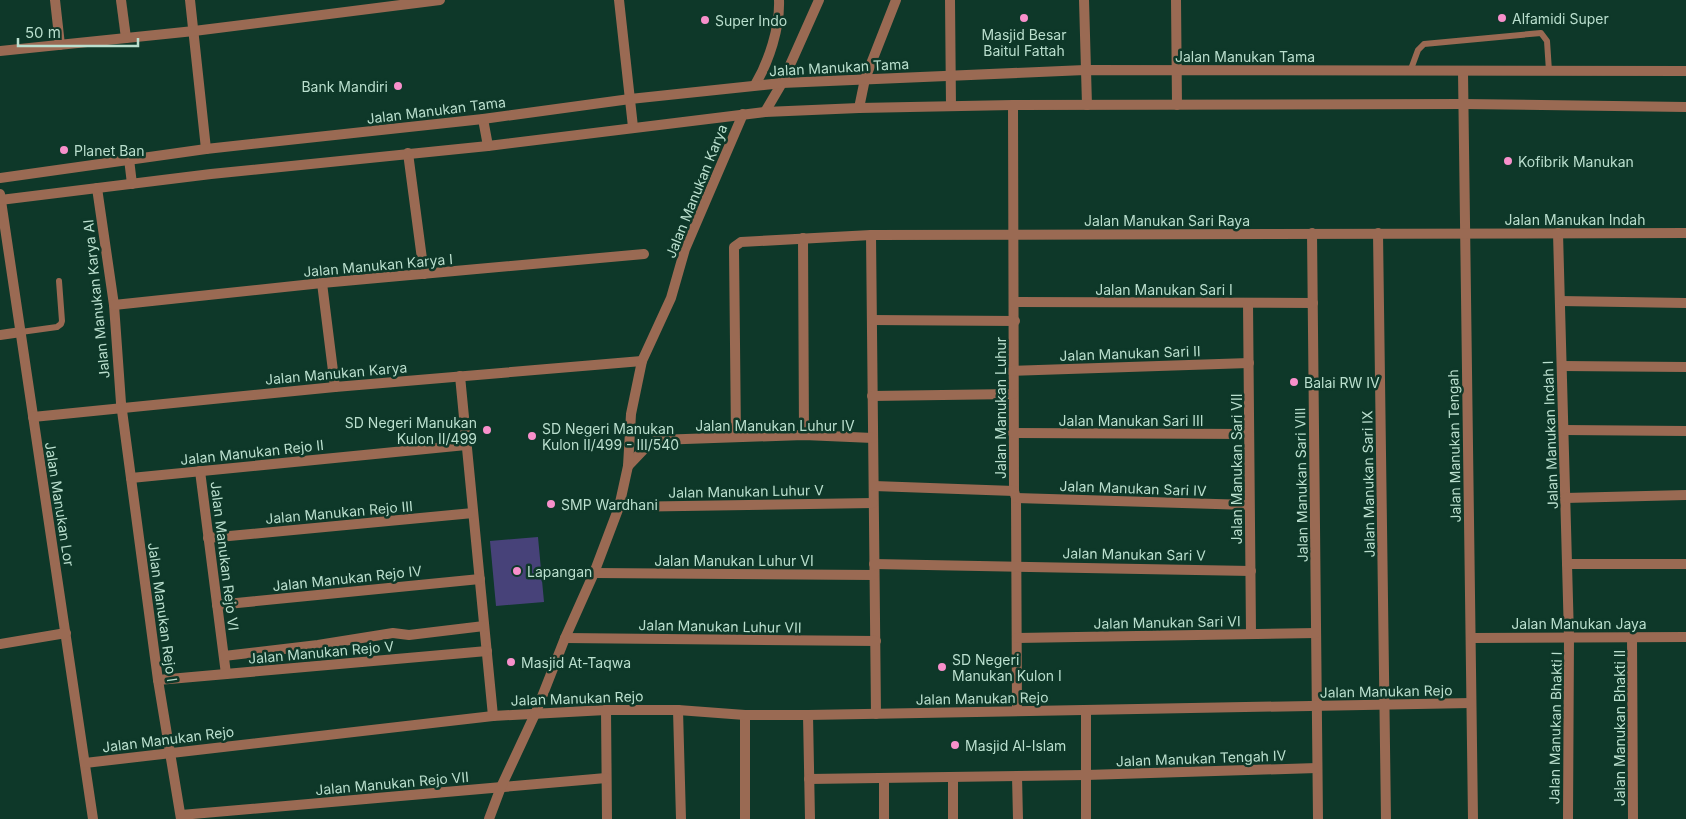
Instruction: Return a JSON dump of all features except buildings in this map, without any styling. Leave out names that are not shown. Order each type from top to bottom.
[{"type":"street","points":[[55,0],[60,45]]},
{"type":"street","points":[[121,0],[126,38]]},
{"type":"street","points":[[190,0],[206,149]]},
{"type":"street","points":[[0,51],[194,31],[440,0]]},
{"type":"street","points":[[619,0],[633,127]]},
{"type":"street","points":[[755,85],[767,60],[774,35],[778,16],[778,0]]},
{"type":"street","points":[[766,112],[782,82],[819,0]]},
{"type":"street","points":[[859,108],[865,78],[896,0]]},
{"type":"street","points":[[950,0],[951,106]]},
{"type":"street","points":[[1084,0],[1087,105]]},
{"type":"street","points":[[1176,0],[1178,105]]},
{"type":"street","name":"Jalan Manukan Tama","points":[[0,178],[206,149],[483,119],[630,99],[782,82],[1085,70],[1686,71]]},
{"type":"street","name":"Jalan Manukan Tengah","points":[[1463,72],[1473,819]]},
{"type":"street","points":[[0,198],[408,153],[488,146],[766,112],[1014,105],[1463,104],[1686,107]]},
{"type":"street","name":"Jalan Manukan Luhur","points":[[1014,105],[1015,321],[1012,371],[1017,566],[1017,710]]},
{"type":"street","name":"Jalan Manukan Karya","points":[[489,819],[501,787],[536,712],[565,638],[594,573],[619,507],[628,466],[632,414],[642,361],[670,298],[685,249],[743,114]]},
{"type":"street","points":[[483,119],[488,146]]},
{"type":"street","points":[[408,153],[424,274]]},
{"type":"street","points":[[129,160],[132,184]]},
{"type":"street","name":"Jalan Manukan Karya AI","points":[[97,188],[114,305],[122,408]]},
{"type":"street","name":"Jalan Manukan Lor","points":[[0,198],[93,819]]},
{"type":"street","name":"Jalan Manukan Sari VIII","points":[[1312,233],[1318,819]]},
{"type":"street","name":"Jalan Manukan Sari IX","points":[[1378,233],[1386,705],[1386,819]]},
{"type":"street","name":"Jalan Manukan Indah","points":[[1464,233],[1686,233]]},
{"type":"street","name":"Jalan Manukan Sari Raya","points":[[736,436],[734,250],[737,244],[803,238],[871,235],[1464,233]]},
{"type":"street","name":"Jalan Manukan Indah I","points":[[1558,233],[1569,637]]},
{"type":"street","points":[[871,235],[876,714]]},
{"type":"street","points":[[803,238],[804,435]]},
{"type":"street","name":"Jalan Manukan Karya I","points":[[114,305],[322,283],[644,254]]},
{"type":"street","points":[[322,283],[335,387]]},
{"type":"street","points":[[1560,300],[1686,303]]},
{"type":"street","name":"Jalan Manukan Sari I","points":[[1014,302],[1313,303]]},
{"type":"street","name":"Jalan Manukan Sari VII","points":[[1248,303],[1251,634]]},
{"type":"street","points":[[872,320],[1015,321]]},
{"type":"street","points":[[0,335],[21,332]]},
{"type":"street","name":"Jalan Manukan Karya","points":[[33,417],[335,387],[642,361]]},
{"type":"street","name":"Jalan Manukan Sari II","points":[[1012,371],[1249,363]]},
{"type":"street","points":[[1562,366],[1686,367]]},
{"type":"street","name":"Jalan Manukan Rejo","points":[[460,376],[493,716]]},
{"type":"street","points":[[872,396],[1013,394]]},
{"type":"street","name":"Jalan Manukan Rejo I","points":[[122,408],[158,680],[181,817]]},
{"type":"street","points":[[1564,430],[1686,430]]},
{"type":"street","name":"Jalan Manukan Sari III","points":[[1013,433],[1249,434]]},
{"type":"street","name":"Jalan Manukan Luhur IV","points":[[628,466],[649,444],[657,440],[804,435],[873,438]]},
{"type":"street","name":"Jalan Manukan Rejo II","points":[[131,478],[466,445]]},
{"type":"street","name":"Jalan Manukan Rejo VI","points":[[200,471],[226,674]]},
{"type":"street","name":"Jalan Manukan Sari IV","points":[[874,486],[1015,495],[1249,505]]},
{"type":"street","points":[[1565,498],[1686,495]]},
{"type":"street","name":"Jalan Manukan Luhur V","points":[[619,507],[873,503]]},
{"type":"street","name":"Jalan Manukan Rejo III","points":[[208,538],[473,513]]},
{"type":"street","name":"Jalan Manukan Sari V","points":[[874,564],[1250,571]]},
{"type":"street","points":[[1567,564],[1686,564]]},
{"type":"street","name":"Jalan Manukan Luhur VI","points":[[594,573],[874,575]]},
{"type":"street","name":"Jalan Manukan Rejo IV","points":[[217,605],[480,579]]},
{"type":"street","name":"Jalan Manukan Rejo V","points":[[224,656],[318,645],[394,633],[409,635],[484,626]]},
{"type":"street","points":[[0,644],[66,633]]},
{"type":"street","name":"Jalan Manukan Sari VI","points":[[1017,638],[1316,633]]},
{"type":"street","name":"Jalan Manukan Bhakti II","points":[[1632,636],[1633,819]]},
{"type":"street","name":"Jalan Manukan Bhakti I","points":[[1568,819],[1569,637]]},
{"type":"street","name":"Jalan Manukan Jaya","points":[[1472,638],[1686,637]]},
{"type":"street","name":"Jalan Manukan Luhur VII","points":[[565,638],[876,641]]},
{"type":"street","name":"Jalan Manukan Rejo V","points":[[158,680],[487,651]]},
{"type":"street","name":"Jalan Manukan Rejo","points":[[85,763],[536,712],[678,710],[744,715],[808,715],[1471,703]]},
{"type":"street","points":[[606,710],[607,819]]},
{"type":"street","points":[[678,710],[681,819]]},
{"type":"street","points":[[1086,710],[1086,819]]},
{"type":"street","points":[[744,715],[745,819]]},
{"type":"street","points":[[808,715],[810,819]]},
{"type":"street","name":"Jalan Manukan Tengah IV","points":[[809,779],[1086,775],[1317,768]]},
{"type":"street","points":[[953,776],[953,819]]},
{"type":"street","points":[[1017,776],[1018,819]]},
{"type":"street","name":"Jalan Manukan Rejo VII","points":[[181,817],[606,778]]},
{"type":"street","points":[[884,778],[884,819]]},
{"type":"lane","points":[[1411,70],[1418,50],[1424,44],[1541,33],[1547,42],[1549,71]]},
{"type":"lane","points":[[21,332],[61,324],[59,281]]},
{"type":"shaded area","name":"Lapangan","points":[[538,537],[544,602],[496,606],[490,541]]},
{"type":"place","name":"Masjid Besar Baitul Fattah","points":[[1024,18]]},
{"type":"place","name":"Alfamidi Super","points":[[1502,18]]},
{"type":"place","name":"Super Indo","points":[[705,20]]},
{"type":"place","name":"Bank Mandiri","points":[[398,86]]},
{"type":"place","name":"Planet Ban","points":[[64,150]]},
{"type":"place","name":"Kofibrik Manukan","points":[[1508,161]]},
{"type":"place","name":"Balai RW IV","points":[[1294,382]]},
{"type":"place","name":"SD Negeri Manukan Kulon II/499","points":[[487,430]]},
{"type":"place","name":"SD Negeri Manukan Kulon II/499 - III/540","points":[[532,436]]},
{"type":"place","name":"SMP Wardhani","points":[[551,504]]},
{"type":"place","name":"Lapangan","points":[[517,571]]},
{"type":"place","name":"Masjid At-Taqwa","points":[[511,662]]},
{"type":"place","name":"SD Negeri Manukan Kulon I","points":[[942,667]]},
{"type":"place","name":"Masjid Al-Islam","points":[[955,745]]}]
